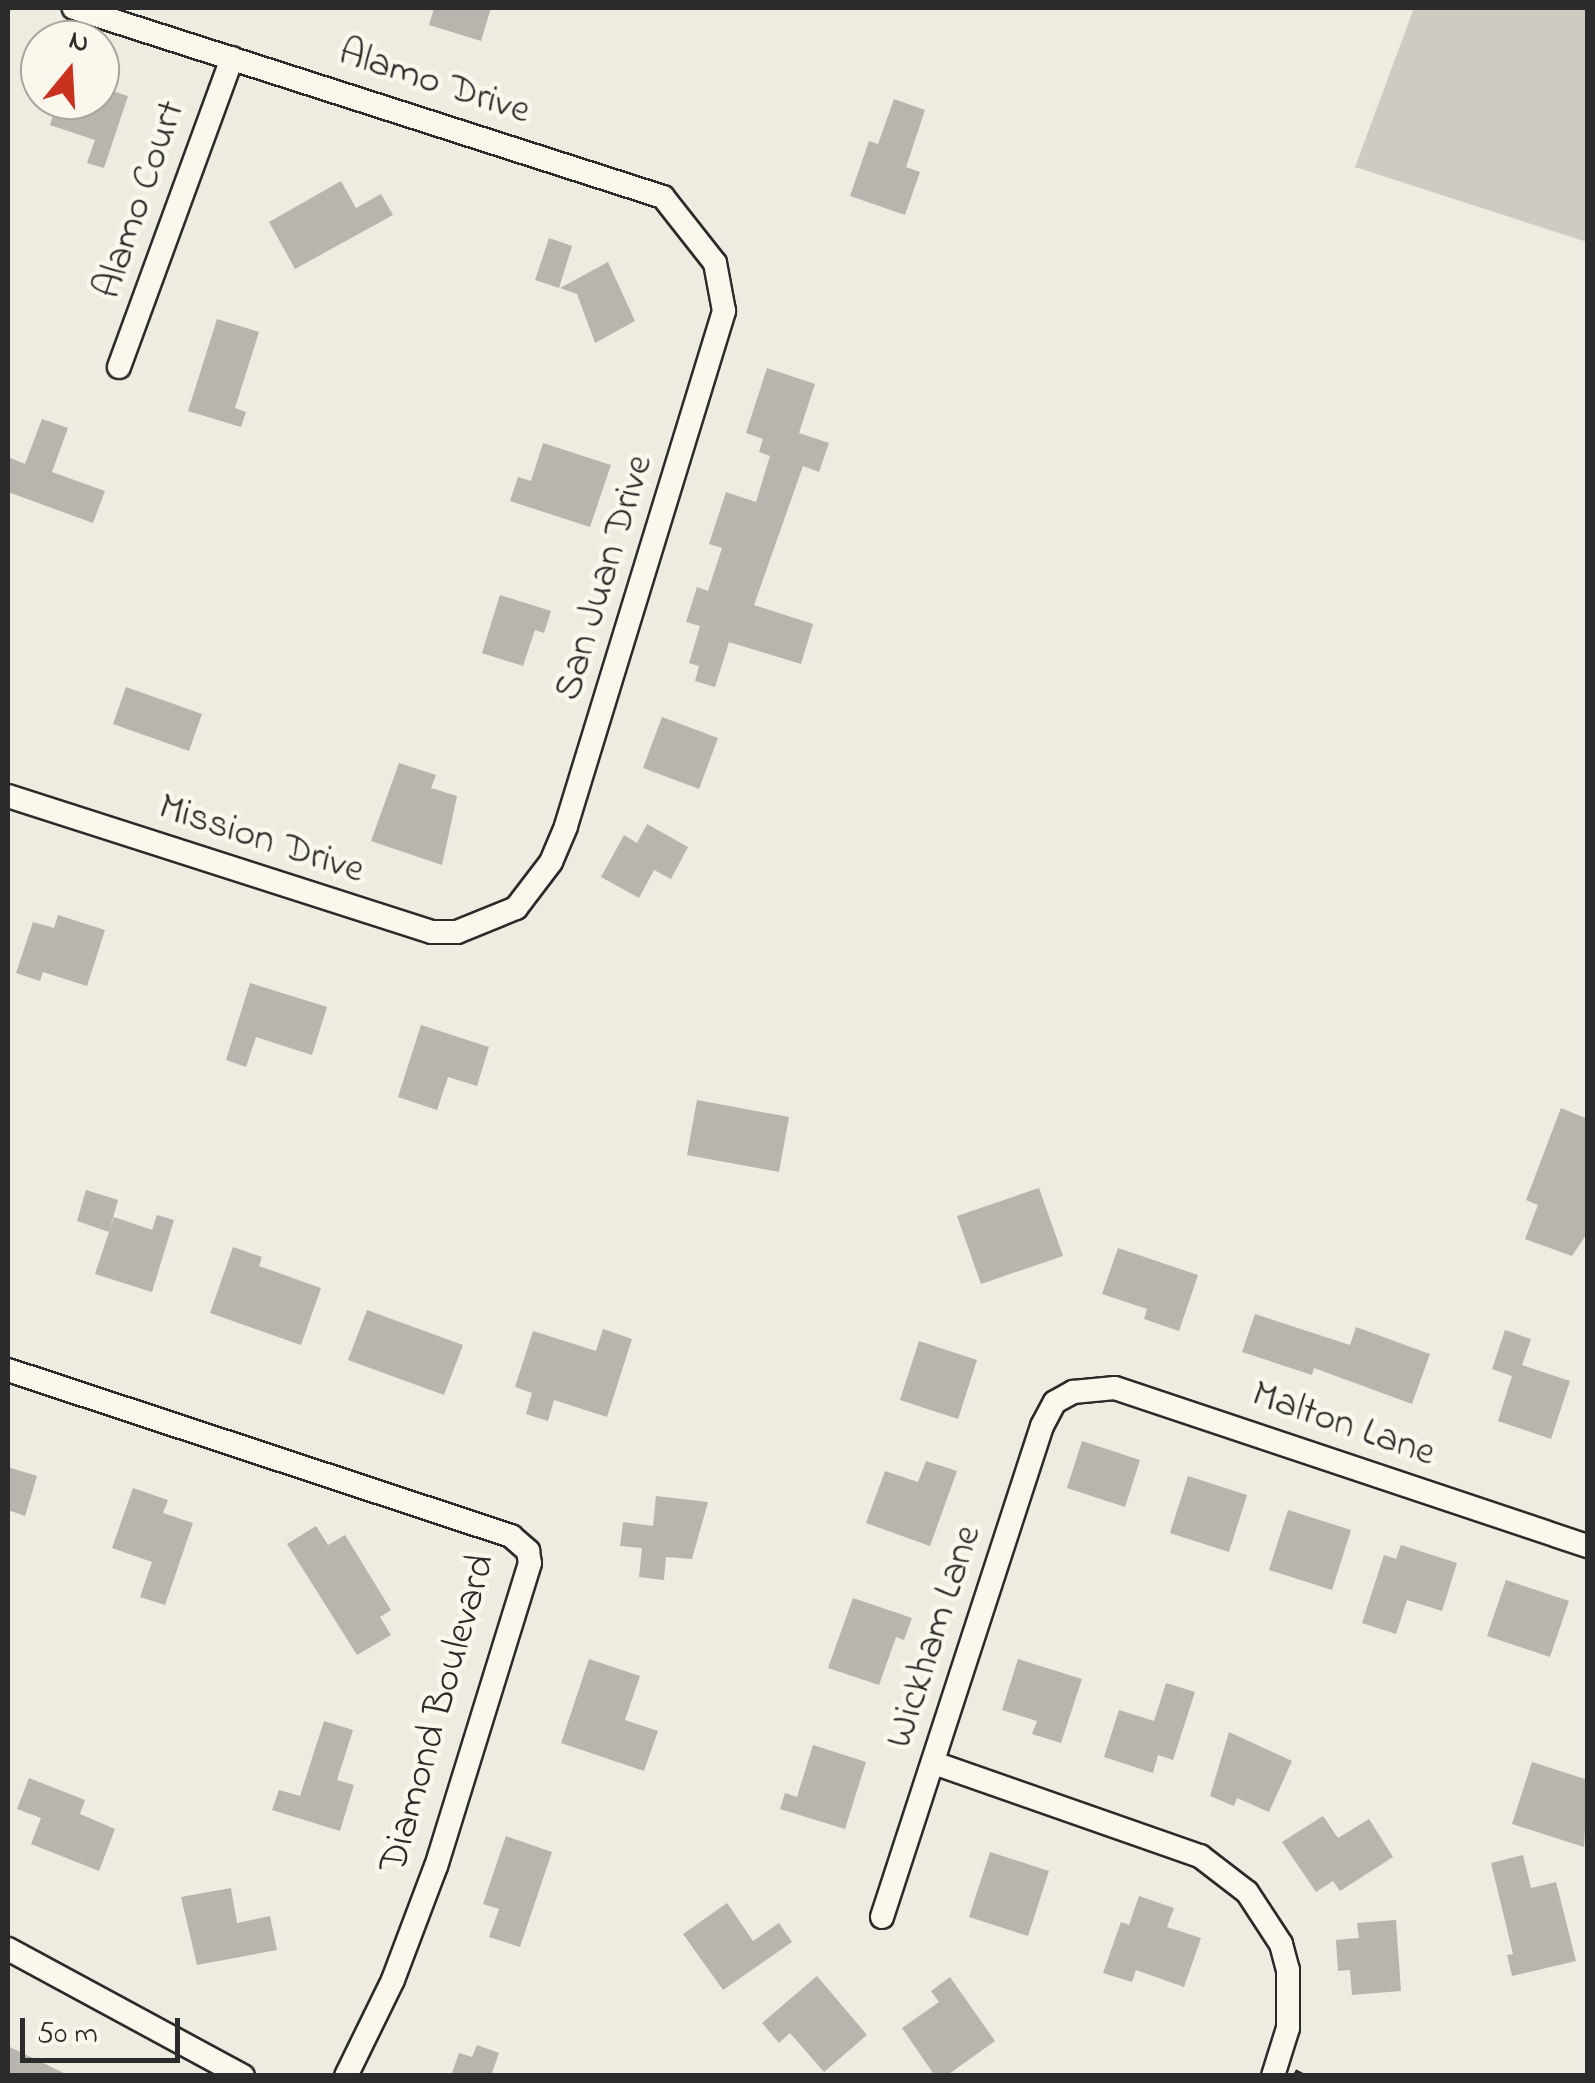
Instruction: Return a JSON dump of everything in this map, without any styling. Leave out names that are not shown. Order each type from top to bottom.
[{"type":"street","name":"Alamo Drive","points":[[74,8],[639,187],[663,197],[699,236]]},
{"type":"street","name":"Alamo Court","points":[[119,367],[232,58]]},
{"type":"street","name":"San Juan Drive","points":[[494,920],[532,891],[566,826],[720,338],[722,285],[699,236]]},
{"type":"street","name":"Mission Drive","points":[[8,796],[382,919],[457,932],[494,920]]},
{"type":"street","name":"Diamond Boulevard","points":[[8,1370],[510,1536],[528,1551],[530,1564],[436,1866],[394,1980],[346,2076]]},
{"type":"street","name":"Malton Lane","points":[[1073,1392],[1115,1388],[1588,1546]]},
{"type":"street","name":"Wickham Lane","points":[[882,1917],[1042,1426],[1055,1402],[1073,1392]]},
{"type":"street","points":[[934,1763],[1200,1856],[1246,1892],[1281,1944],[1288,1970],[1288,2028],[1273,2076]]},
{"type":"street","points":[[8,1949],[243,2076]]},
{"type":"shaded area","points":[[1414,8],[1587,8],[1587,242],[1355,167]]},
{"type":"building","points":[[434,8],[491,8],[481,41],[429,25]]},
{"type":"building","points":[[120,93],[128,96],[120,120]]},
{"type":"building","points":[[894,99],[925,110],[906,167],[920,172],[905,215],[850,196],[869,141],[878,144]]},
{"type":"building","points":[[52,120],[120,120],[104,168],[87,163],[95,140],[50,125]]},
{"type":"building","points":[[341,181],[356,208],[381,194],[393,215],[295,269],[269,222]]},
{"type":"building","points":[[549,238],[572,246],[559,288],[535,280]]},
{"type":"building","points":[[608,262],[635,321],[595,343],[577,294],[560,288]]},
{"type":"building","points":[[217,319],[259,332],[235,408],[246,412],[241,427],[188,411]]},
{"type":"building","points":[[767,368],[815,384],[799,433],[829,443],[819,472],[803,466],[754,605],[813,624],[801,664],[729,642],[715,687],[695,681],[699,666],[689,663],[700,626],[686,622],[697,587],[708,591],[722,548],[709,544],[726,492],[756,502],[770,456],[759,452],[763,439],[746,433]]},
{"type":"building","points":[[42,419],[68,428],[52,472],[105,491],[93,523],[8,492],[8,457],[25,464]]},
{"type":"building","points":[[543,443],[611,465],[590,527],[510,501],[518,477],[531,481]]},
{"type":"building","points":[[500,595],[551,611],[544,633],[535,630],[523,666],[482,653]]},
{"type":"building","points":[[126,687],[202,714],[189,751],[113,724]]},
{"type":"building","points":[[662,717],[718,738],[699,789],[643,768]]},
{"type":"building","points":[[399,763],[436,775],[431,788],[457,796],[442,865],[371,841]]},
{"type":"building","points":[[647,824],[688,847],[671,879],[654,870],[639,898],[601,877],[624,835],[637,843]]},
{"type":"building","points":[[58,915],[105,930],[87,986],[43,972],[40,981],[16,973],[33,922],[54,928]]},
{"type":"building","points":[[250,983],[327,1007],[312,1055],[256,1037],[246,1067],[226,1060]]},
{"type":"building","points":[[421,1025],[489,1047],[477,1086],[448,1077],[437,1110],[398,1097]]},
{"type":"building","points":[[697,1100],[789,1117],[779,1172],[687,1155]]},
{"type":"building","points":[[1561,1108],[1588,1119],[1588,1232],[1572,1256],[1525,1239],[1538,1205],[1526,1200]]},
{"type":"building","points":[[1039,1188],[1063,1256],[981,1284],[957,1216]]},
{"type":"building","points":[[86,1190],[118,1200],[109,1232],[77,1221]]},
{"type":"building","points":[[157,1215],[174,1220],[152,1292],[95,1274],[114,1217],[152,1230]]},
{"type":"building","points":[[233,1247],[262,1257],[259,1266],[321,1288],[301,1345],[210,1313]]},
{"type":"building","points":[[1118,1248],[1198,1275],[1179,1331],[1144,1319],[1147,1309],[1102,1294]]},
{"type":"building","points":[[367,1310],[463,1345],[444,1395],[348,1360]]},
{"type":"building","points":[[1255,1314],[1350,1345],[1356,1327],[1430,1354],[1412,1404],[1314,1368],[1312,1375],[1242,1352]]},
{"type":"building","points":[[603,1329],[632,1339],[607,1417],[554,1400],[548,1421],[526,1414],[532,1393],[515,1387],[533,1331],[596,1351]]},
{"type":"building","points":[[1505,1330],[1531,1339],[1522,1365],[1570,1381],[1551,1439],[1498,1421],[1512,1376],[1492,1369]]},
{"type":"building","points":[[919,1341],[977,1360],[958,1419],[900,1400]]},
{"type":"building","points":[[1082,1441],[1140,1460],[1125,1507],[1067,1488]]},
{"type":"building","points":[[926,1461],[957,1471],[930,1546],[866,1523],[885,1471],[918,1482]]},
{"type":"building","points":[[8,1467],[37,1476],[25,1516],[8,1510]]},
{"type":"building","points":[[1188,1476],[1247,1495],[1229,1552],[1170,1533]]},
{"type":"building","points":[[133,1488],[168,1500],[163,1513],[193,1523],[165,1605],[140,1597],[152,1562],[112,1548]]},
{"type":"building","points":[[656,1496],[708,1502],[692,1559],[666,1557],[664,1580],[639,1577],[642,1548],[620,1546],[623,1522],[653,1526]]},
{"type":"building","points":[[1288,1510],[1351,1530],[1332,1590],[1269,1570]]},
{"type":"building","points":[[316,1526],[328,1545],[345,1535],[391,1610],[380,1617],[391,1635],[357,1655],[287,1544]]},
{"type":"building","points":[[1401,1545],[1457,1563],[1442,1611],[1407,1600],[1396,1634],[1362,1623],[1384,1555],[1396,1559]]},
{"type":"building","points":[[1506,1580],[1569,1601],[1550,1657],[1487,1636]]},
{"type":"building","points":[[853,1598],[912,1618],[904,1640],[896,1637],[879,1685],[828,1668]]},
{"type":"building","points":[[589,1659],[640,1676],[625,1720],[658,1731],[644,1771],[561,1743]]},
{"type":"building","points":[[1018,1659],[1082,1679],[1061,1743],[1032,1734],[1037,1721],[1002,1710]]},
{"type":"building","points":[[1166,1683],[1195,1692],[1173,1760],[1158,1755],[1153,1773],[1104,1757],[1119,1710],[1154,1721]]},
{"type":"building","points":[[324,1721],[353,1730],[337,1780],[354,1785],[340,1831],[272,1810],[279,1790],[300,1796]]},
{"type":"building","points":[[1229,1732],[1292,1761],[1269,1812],[1237,1798],[1234,1806],[1210,1796]]},
{"type":"building","points":[[813,1745],[866,1762],[845,1829],[780,1809],[785,1793],[797,1797]]},
{"type":"building","points":[[1532,1762],[1588,1780],[1584,1847],[1512,1824]]},
{"type":"building","points":[[29,1778],[85,1800],[80,1814],[115,1829],[99,1871],[31,1844],[41,1818],[17,1809]]},
{"type":"building","points":[[1323,1816],[1338,1838],[1369,1819],[1393,1857],[1340,1891],[1333,1881],[1316,1892],[1282,1842]]},
{"type":"building","points":[[506,1836],[552,1852],[520,1947],[489,1937],[499,1909],[483,1904]]},
{"type":"building","points":[[990,1852],[1049,1871],[1028,1936],[969,1917]]},
{"type":"building","points":[[1523,1855],[1531,1888],[1556,1882],[1576,1961],[1512,1976],[1507,1955],[1513,1954],[1491,1863]]},
{"type":"building","points":[[231,1888],[237,1923],[270,1916],[277,1950],[197,1965],[181,1897]]},
{"type":"building","points":[[1139,1896],[1174,1908],[1167,1927],[1201,1938],[1184,1987],[1136,1970],[1132,1982],[1103,1973],[1121,1922],[1129,1925]]},
{"type":"building","points":[[727,1903],[753,1941],[779,1923],[792,1942],[723,1990],[683,1934]]},
{"type":"building","points":[[1396,1920],[1401,1991],[1352,1995],[1350,1970],[1338,1971],[1336,1940],[1359,1938],[1357,1923]]},
{"type":"building","points":[[817,1976],[867,2035],[824,2072],[790,2033],[779,2043],[762,2023]]},
{"type":"building","points":[[950,1977],[995,2041],[946,2076],[935,2076],[902,2028],[939,2002],[931,1991]]},
{"type":"building","points":[[477,2045],[499,2053],[491,2076],[451,2076],[459,2053],[472,2057]]},
{"type":"building","points":[[8,2046],[70,2076],[8,2076]]}]
